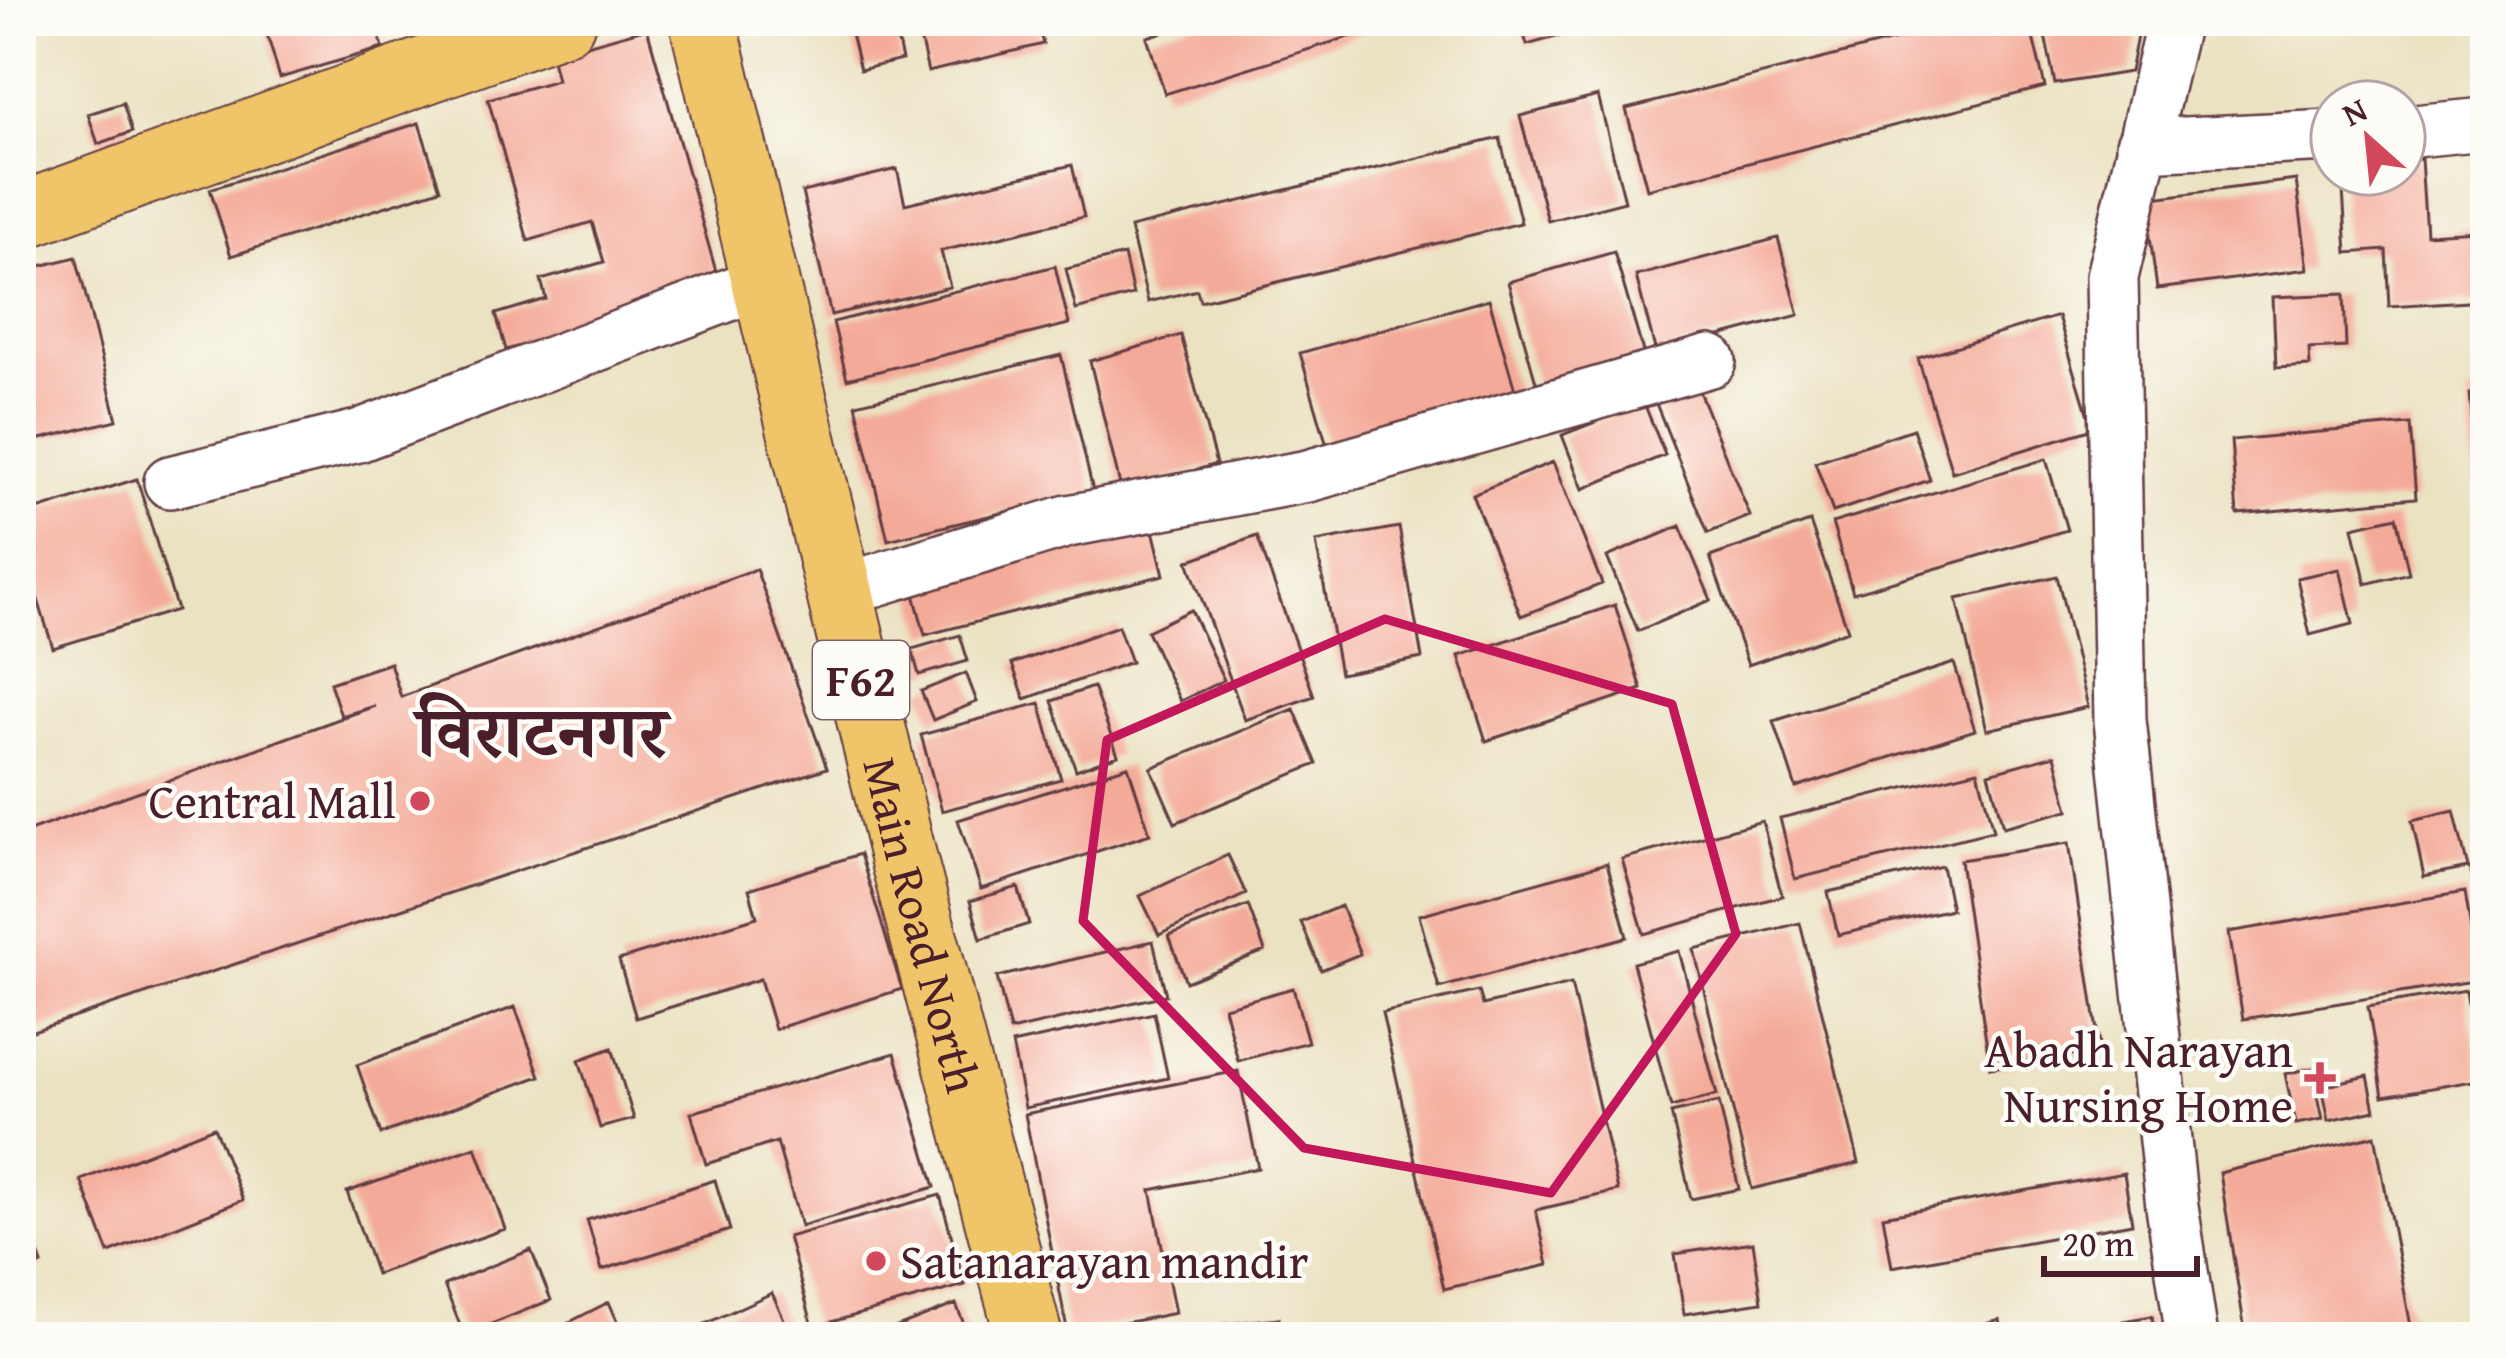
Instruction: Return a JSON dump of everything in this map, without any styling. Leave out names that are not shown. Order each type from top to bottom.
[{"type":"main road","points":[[21,216],[562,21]]},
{"type":"main road","name":"Main Road North","points":[[704,21],[905,865],[1029,1337]]},
{"type":"street","points":[[2173,21],[2112,277],[2120,720],[2172,1206],[2192,1337]]},
{"type":"street","points":[[2428,130],[2485,124]]},
{"type":"street","points":[[2142,145],[2308,137]]},
{"type":"street","points":[[170,482],[358,436],[763,282]]},
{"type":"street","points":[[840,591],[1068,521],[1308,476],[1710,361]]},
{"type":"highlighted area","points":[[1385,619],[1672,704],[1736,934],[1551,1193],[1304,1148],[1083,921],[1107,740]]},
{"type":"building","points":[[263,21],[375,21],[383,48],[280,78]]},
{"type":"building","points":[[848,21],[893,21],[902,60],[860,70]]},
{"type":"building","points":[[916,21],[1037,21],[1043,44],[928,72]]},
{"type":"building","points":[[1200,21],[1397,22],[1165,94],[1147,37]]},
{"type":"building","points":[[1520,21],[1610,21],[1610,22],[1527,45]]},
{"type":"building","points":[[1970,21],[2029,21],[2045,87],[1647,189],[1626,109]]},
{"type":"building","points":[[2042,21],[2140,21],[2130,72],[2055,84]]},
{"type":"building","points":[[647,28],[721,289],[506,350],[496,314],[546,299],[541,280],[604,262],[592,222],[528,241],[488,99],[557,80],[551,55]]},
{"type":"building","points":[[1598,96],[1625,201],[1548,221],[1520,116]]},
{"type":"building","points":[[123,103],[132,132],[98,144],[88,114]]},
{"type":"building","points":[[419,123],[440,189],[231,256],[210,189]]},
{"type":"building","points":[[1500,138],[1521,223],[1200,301],[1197,290],[1148,302],[1130,228]]},
{"type":"building","points":[[1072,165],[1084,217],[941,251],[950,287],[831,315],[802,192],[897,169],[905,204]]},
{"type":"building","points":[[2296,180],[2308,269],[2157,289],[2145,199]]},
{"type":"building","points":[[2344,198],[2424,198],[2426,234],[2479,231],[2483,300],[2389,306],[2386,250],[2347,253]]},
{"type":"building","points":[[1778,238],[1799,315],[1656,353],[1636,276]]},
{"type":"building","points":[[1614,252],[1646,362],[1539,393],[1508,282]]},
{"type":"building","points":[[1124,255],[1133,295],[1076,310],[1066,269]]},
{"type":"building","points":[[76,257],[117,420],[21,444],[21,271]]},
{"type":"building","points":[[1055,266],[1069,324],[847,379],[833,322]]},
{"type":"building","points":[[2344,294],[2346,347],[2309,349],[2310,366],[2276,368],[2273,297]]},
{"type":"building","points":[[1489,299],[1516,394],[1328,449],[1300,353]]},
{"type":"building","points":[[2058,316],[2092,429],[1952,472],[1918,358]]},
{"type":"building","points":[[1181,335],[1216,464],[1122,493],[1090,361]]},
{"type":"building","points":[[1061,355],[1093,491],[888,540],[856,404]]},
{"type":"building","points":[[1696,384],[1750,516],[1708,533],[1655,401]]},
{"type":"building","points":[[2485,391],[2485,484],[2477,485],[2469,393]]},
{"type":"building","points":[[1644,403],[1665,455],[1583,489],[1562,435]]},
{"type":"building","points":[[2410,424],[2416,498],[2237,514],[2231,440]]},
{"type":"building","points":[[1913,429],[1930,480],[1833,512],[1815,462]]},
{"type":"building","points":[[2046,459],[2067,530],[1853,593],[1832,523]]},
{"type":"building","points":[[1553,462],[1602,584],[1521,616],[1472,494]]},
{"type":"building","points":[[137,479],[177,610],[53,648],[21,545],[21,515]]},
{"type":"building","points":[[2396,517],[2409,573],[2366,584],[2353,527]]},
{"type":"building","points":[[1151,522],[1164,575],[925,635],[911,583]]},
{"type":"building","points":[[1810,522],[1848,630],[1748,665],[1710,557]]},
{"type":"building","points":[[1680,526],[1711,600],[1638,631],[1607,557]]},
{"type":"building","points":[[1399,527],[1422,658],[1340,674],[1316,542]]},
{"type":"building","points":[[1257,536],[1314,696],[1245,720],[1188,561]]},
{"type":"building","name":"Central Mall","points":[[756,569],[827,768],[21,1035],[21,834],[375,706],[341,716],[330,683],[390,663],[401,697]]},
{"type":"building","points":[[2340,569],[2353,624],[2310,635],[2297,578]]},
{"type":"building","points":[[2057,576],[2088,707],[1987,730],[1957,599]]},
{"type":"building","points":[[1615,605],[1642,689],[1486,741],[1459,656]]},
{"type":"building","points":[[1191,610],[1224,680],[1180,701],[1147,631]]},
{"type":"building","points":[[1118,626],[1131,662],[1025,699],[1012,664]]},
{"type":"building","points":[[960,635],[968,661],[919,675],[912,649]]},
{"type":"building","points":[[1954,663],[1975,730],[1796,788],[1774,721]]},
{"type":"building","points":[[966,673],[977,702],[933,720],[921,691]]},
{"type":"building","points":[[1093,687],[1118,755],[1076,770],[1052,701]]},
{"type":"building","points":[[1040,703],[1061,779],[942,811],[921,735]]},
{"type":"building","points":[[1294,709],[1317,764],[1175,823],[1151,768]]},
{"type":"building","points":[[2055,755],[2069,810],[2003,827],[1989,773]]},
{"type":"building","points":[[1128,766],[1150,834],[981,889],[958,820]]},
{"type":"building","points":[[1978,770],[1993,831],[1795,879],[1780,818]]},
{"type":"building","points":[[2454,811],[2468,868],[2424,877],[2412,821]]},
{"type":"building","points":[[1762,821],[1782,896],[1644,934],[1622,859]]},
{"type":"building","points":[[2069,843],[2100,1051],[1990,1068],[1960,860]]},
{"type":"building","points":[[860,854],[902,989],[775,1029],[760,979],[636,1018],[619,960],[757,917],[749,889]]},
{"type":"building","points":[[1228,855],[1246,894],[1159,935],[1140,896]]},
{"type":"building","points":[[1607,863],[1627,937],[1439,988],[1419,915]]},
{"type":"building","points":[[1942,866],[1951,909],[1838,935],[1828,892]]},
{"type":"building","points":[[2485,867],[2485,921],[2479,922],[2470,869]]},
{"type":"building","points":[[1018,887],[1029,924],[981,939],[970,901]]},
{"type":"building","points":[[2465,892],[2479,980],[2243,1019],[2229,932]]},
{"type":"building","points":[[1248,905],[1265,951],[1186,982],[1169,936]]},
{"type":"building","points":[[1341,906],[1360,954],[1321,970],[1301,922]]},
{"type":"building","points":[[1800,923],[1859,1163],[1752,1189],[1694,949]]},
{"type":"building","points":[[1153,941],[1166,995],[1010,1031],[997,977]]},
{"type":"building","points":[[1679,951],[1717,1095],[1671,1107],[1633,963]]},
{"type":"building","points":[[1571,984],[1618,1191],[1536,1210],[1548,1265],[1444,1289],[1382,1013],[1479,991],[1483,1005]]},
{"type":"building","points":[[1293,988],[1308,1042],[1238,1061],[1224,1007]]},
{"type":"building","points":[[2466,990],[2480,1080],[2383,1096],[2368,1007]]},
{"type":"building","points":[[515,1007],[540,1076],[381,1134],[357,1065]]},
{"type":"building","points":[[1154,1013],[1168,1078],[1025,1108],[1012,1044]]},
{"type":"building","points":[[612,1048],[634,1119],[600,1128],[579,1060]]},
{"type":"building","points":[[895,1053],[935,1187],[801,1226],[777,1142],[706,1164],[691,1113]]},
{"type":"building","points":[[2312,1068],[2323,1119],[2296,1124],[2285,1074]]},
{"type":"building","points":[[1238,1071],[1258,1168],[1151,1190],[1175,1313],[1068,1334],[1025,1114]]},
{"type":"building","points":[[2368,1076],[2375,1110],[2329,1120],[2322,1086]]},
{"type":"building","points":[[1719,1102],[1739,1189],[1691,1199],[1671,1113]]},
{"type":"building","points":[[214,1127],[243,1200],[109,1253],[81,1180]]},
{"type":"building","points":[[2375,1135],[2413,1337],[2246,1337],[2220,1173]]},
{"type":"building","points":[[476,1147],[505,1229],[376,1274],[347,1192]]},
{"type":"building","points":[[2124,1173],[2132,1223],[1892,1267],[1883,1216]]},
{"type":"building","points":[[715,1180],[730,1230],[602,1270],[587,1220]]},
{"type":"building","name":"Satanarayan mandir","points":[[940,1195],[965,1285],[813,1327],[788,1237]]},
{"type":"building","points":[[21,1205],[42,1264],[21,1272]]},
{"type":"building","points":[[1753,1242],[1762,1302],[1684,1314],[1675,1254]]},
{"type":"building","points":[[531,1250],[551,1300],[464,1335],[444,1285]]},
{"type":"building","points":[[772,1293],[792,1337],[677,1337]]},
{"type":"building","points":[[609,1302],[624,1337],[540,1337]]},
{"type":"building","points":[[956,1304],[969,1337],[872,1337]]},
{"type":"building","points":[[2152,1316],[2156,1337],[2126,1337],[2123,1321]]},
{"type":"building","points":[[1279,1318],[1281,1337],[1135,1337],[1135,1334]]},
{"type":"building","points":[[2000,1320],[2004,1337],[1942,1337],[1942,1336]]},
{"type":"place","name":"Central Mall","points":[[420,801]]},
{"type":"place","name":"Abadh Narayan Nursing Home","points":[[2320,1078]]},
{"type":"place","name":"Satanarayan mandir","points":[[876,1261]]},
{"type":"district","name":"विराटनगर","points":[[542,732]]}]
